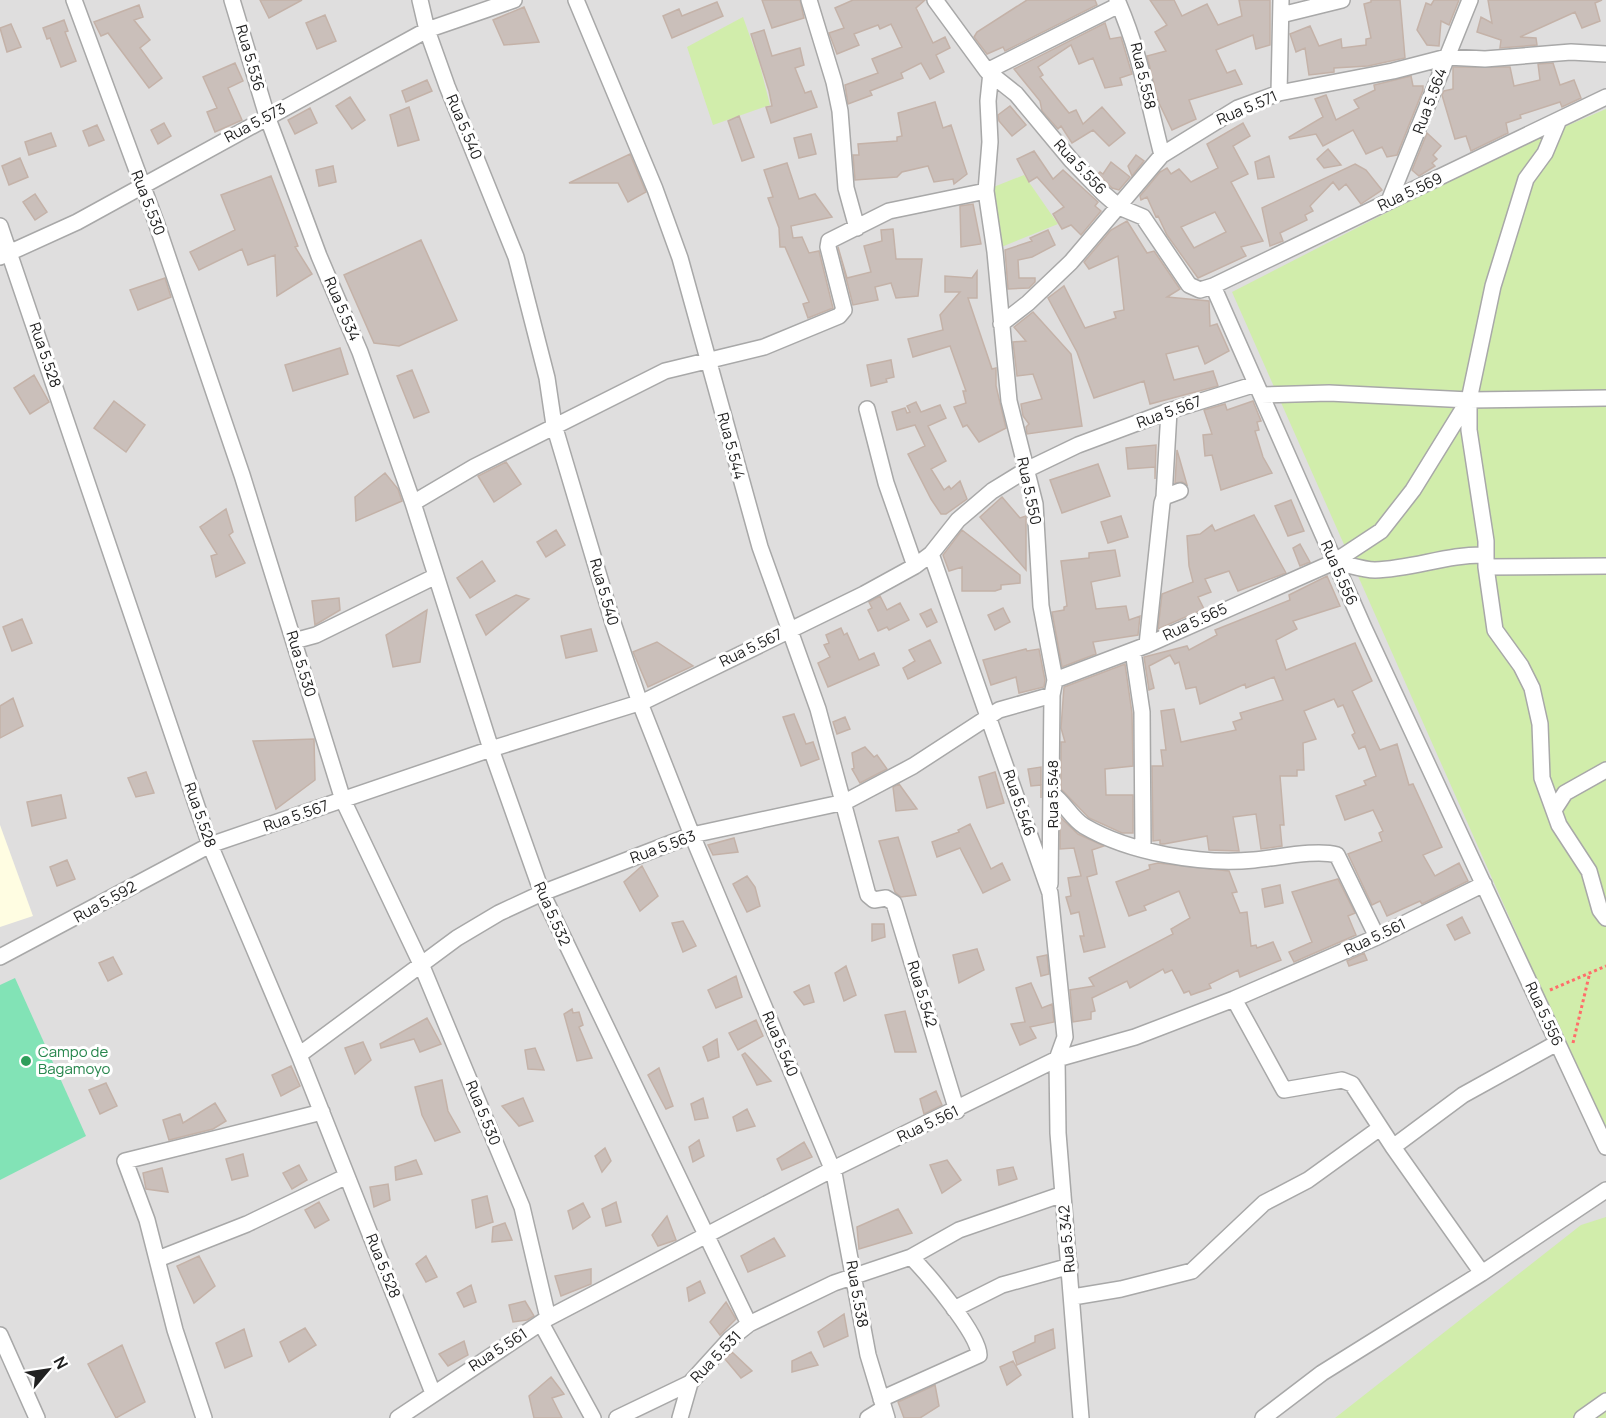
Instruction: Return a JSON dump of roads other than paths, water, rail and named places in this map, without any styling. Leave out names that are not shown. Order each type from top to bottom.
[{"type":"street","name":"Rua 5.530","points":[[74,0],[156,222],[235,455],[343,800],[421,964],[522,1207],[545,1320],[593,1418]]},
{"type":"street","name":"Rua 5.536","points":[[232,0],[252,59],[267,116]]},
{"type":"street","name":"Rua 5.540","points":[[420,0],[427,30],[516,257],[547,378],[554,426],[613,624],[640,703],[692,835],[833,1169]]},
{"type":"street","name":"Rua 5.573","points":[[5,255],[77,222],[427,30],[514,0]]},
{"type":"street","name":"Rua 5.544","points":[[576,0],[655,189],[680,258],[760,547],[818,709],[870,898]]},
{"type":"street","points":[[809,0],[834,82],[840,111],[846,188],[857,228]]},
{"type":"street","name":"Rua 5.556","points":[[935,0],[989,72],[1016,94],[1071,160],[1119,207],[1143,218],[1194,289],[1213,286],[1334,562],[1606,1148]]},
{"type":"street","points":[[1279,93],[1281,8],[1342,0]]},
{"type":"street","name":"Rua 5.564","points":[[1389,201],[1470,0]]},
{"type":"street","points":[[989,72],[1118,3]]},
{"type":"street","name":"Rua 5.558","points":[[1118,3],[1133,36],[1142,66],[1162,155]]},
{"type":"street","name":"Rua 5.571","points":[[1001,324],[1028,303],[1071,262],[1162,155],[1238,108],[1279,93],[1393,72],[1447,57],[1485,59],[1571,52],[1606,54]]},
{"type":"street","name":"Rua 5.550","points":[[989,72],[990,142],[986,191],[995,252],[1009,402],[1035,504],[1041,606],[1054,688]]},
{"type":"street","name":"Rua 5.569","points":[[1213,286],[1606,97]]},
{"type":"street","name":"Rua 5.534","points":[[267,116],[319,256],[360,351],[436,576]]},
{"type":"street","points":[[1558,122],[1545,153],[1526,179],[1488,306],[1469,400],[1469,430],[1495,630],[1521,666],[1532,688],[1540,724],[1542,778],[1570,844],[1588,871],[1599,910],[1606,918]]},
{"type":"street","points":[[413,503],[554,426],[665,371],[709,362],[792,337],[843,314],[828,243],[889,211],[986,191]]},
{"type":"street","name":"Rua 5.528","points":[[0,226],[5,255],[210,845],[299,1055],[433,1393]]},
{"type":"street","name":"Rua 5.567","points":[[210,845],[491,750],[640,703],[864,594],[915,566],[931,554],[958,520],[992,491],[1026,470],[1078,445],[1169,411],[1259,389],[1469,400],[1606,398]]},
{"type":"street","name":"Rua 5.565","points":[[1054,688],[1334,562],[1381,531],[1413,490],[1469,400]]},
{"type":"street","points":[[867,409],[886,483],[915,566]]},
{"type":"street","points":[[1143,849],[1140,648],[1164,497],[1169,411]]},
{"type":"street","points":[[1164,497],[1180,491]]},
{"type":"street","name":"Rua 5.546","points":[[931,554],[1050,892],[1065,1037],[1057,1059]]},
{"type":"street","points":[[1334,562],[1372,570],[1406,567],[1463,555],[1486,561],[1606,566]]},
{"type":"street","points":[[294,640],[316,635],[436,576]]},
{"type":"street","name":"Rua 5.532","points":[[436,576],[491,750],[542,893],[707,1236]]},
{"type":"street","name":"Rua 5.563","points":[[299,1055],[457,938],[499,913],[542,893],[692,835],[845,802],[913,766],[988,716],[1054,688]]},
{"type":"street","name":"Rua 5.548","points":[[1050,892],[1054,688]]},
{"type":"street","points":[[1554,810],[1565,793],[1606,770]]},
{"type":"street","points":[[1052,794],[1064,802],[1082,825],[1143,849],[1178,856],[1234,862],[1307,855],[1337,855],[1377,937]]},
{"type":"street","name":"Rua 5.592","points":[[0,957],[210,845]]},
{"type":"street","name":"Rua 5.561","points":[[398,1418],[545,1320],[833,1169],[957,1111],[1057,1059],[1134,1037],[1234,999],[1377,937],[1484,884]]},
{"type":"street","name":"Rua 5.542","points":[[870,898],[886,898],[894,903],[957,1111]]},
{"type":"street","points":[[1234,999],[1284,1090],[1348,1081],[1482,1273]]},
{"type":"street","points":[[1393,1147],[1463,1095],[1557,1044]]},
{"type":"street","name":"Rua 5.342","points":[[1057,1059],[1058,1133],[1081,1418]]},
{"type":"street","points":[[204,1418],[175,1330],[158,1259],[125,1161],[322,1112]]},
{"type":"street","points":[[1073,1297],[1121,1289],[1192,1271],[1263,1203],[1308,1180],[1380,1128]]},
{"type":"street","name":"Rua 5.538","points":[[833,1169],[868,1355],[884,1408]]},
{"type":"street","points":[[158,1259],[192,1248],[265,1216],[347,1176]]},
{"type":"street","points":[[1263,1418],[1322,1373],[1482,1273],[1606,1190]]},
{"type":"street","points":[[748,1324],[834,1283],[855,1278],[911,1257],[959,1230],[1063,1194]]},
{"type":"street","name":"Rua 5.531","points":[[680,1418],[690,1383],[730,1339],[748,1324],[707,1236]]},
{"type":"street","points":[[868,1418],[979,1355],[970,1333],[954,1309],[929,1274],[911,1257]]},
{"type":"street","points":[[954,1309],[1002,1285],[1070,1266]]},
{"type":"street","points":[[0,1335],[37,1418]]},
{"type":"street","points":[[617,1418],[690,1383]]},
{"type":"place","name":"Campo de Bagamoyo","points":[[26,1061]]}]
